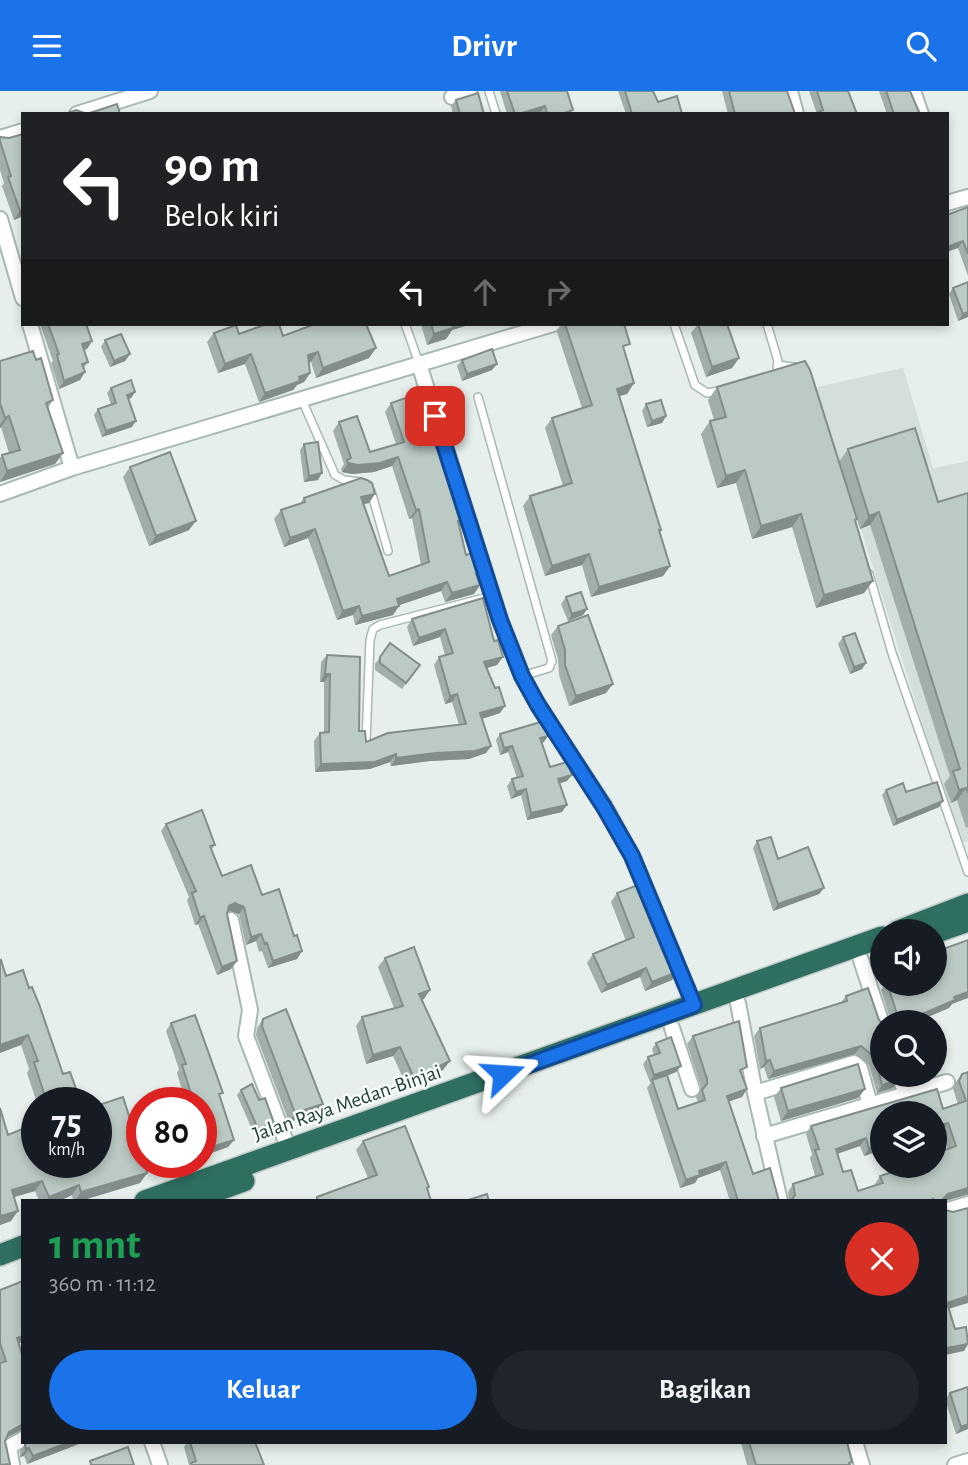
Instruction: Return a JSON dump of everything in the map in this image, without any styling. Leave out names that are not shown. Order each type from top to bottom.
[{"type":"highway","points":[[929,919],[968,904]]},
{"type":"highway","points":[[947,928],[968,921]]},
{"type":"highway","name":"Jalan Raya Medan-Binjai","points":[[151,1199],[870,941]]},
{"type":"highway","name":"Jalan Raya Medan-Binjai","points":[[195,1199],[870,957]]},
{"type":"highway","points":[[0,1255],[21,1247]]},
{"type":"highway","points":[[0,1269],[21,1262]]},
{"type":"street","points":[[83,112],[150,91]]},
{"type":"street","points":[[452,97],[469,91]]},
{"type":"street","points":[[790,91],[795,112]]},
{"type":"street","points":[[913,91],[920,112]]},
{"type":"street","points":[[0,138],[21,132]]},
{"type":"street","points":[[949,199],[968,197]]},
{"type":"street","points":[[0,219],[21,291]]},
{"type":"street","points":[[31,326],[72,468]]},
{"type":"street","points":[[0,494],[72,468],[546,326]]},
{"type":"street","points":[[419,364],[492,596],[522,676],[632,856],[694,1005]]},
{"type":"street","points":[[231,920],[250,1010],[246,1036],[289,1150]]},
{"type":"street","points":[[861,960],[877,1010]]},
{"type":"street","points":[[738,1003],[764,1136],[780,1199]]},
{"type":"street","points":[[672,1028],[692,1089]]},
{"type":"street","points":[[755,1093],[854,1063],[860,1068],[870,1105],[764,1136]]},
{"type":"street","points":[[903,1087],[905,1094]]},
{"type":"street","points":[[883,1101],[930,1087]]},
{"type":"street","points":[[947,1210],[968,1204]]},
{"type":"street","points":[[12,1465],[9,1447],[21,1440]]},
{"type":"street","points":[[153,1444],[160,1465]]},
{"type":"street","points":[[856,1444],[862,1465]]},
{"type":"street","points":[[956,1465],[968,1461]]},
{"type":"lane","points":[[489,91],[495,112]]},
{"type":"lane","points":[[406,326],[419,364]]},
{"type":"lane","points":[[675,326],[695,385],[707,393],[726,389]]},
{"type":"lane","points":[[768,326],[778,365],[769,375]]},
{"type":"lane","points":[[778,365],[799,367],[807,380]]},
{"type":"lane","points":[[478,397],[552,661],[547,669],[522,676]]},
{"type":"lane","points":[[302,400],[335,475],[344,480],[363,482],[371,489],[388,551]]},
{"type":"lane","points":[[865,562],[892,653],[968,872]]},
{"type":"lane","points":[[366,741],[370,640],[373,629],[492,596]]},
{"type":"shaded area","points":[[903,368],[933,468],[968,461],[968,841],[960,843],[816,387]]},
{"type":"building","points":[[507,91],[567,91],[573,110],[546,112],[545,106],[526,112],[514,112]]},
{"type":"building","points":[[625,91],[653,91],[658,102],[677,96],[681,112],[631,112]]},
{"type":"building","points":[[729,91],[787,91],[794,112],[734,112]]},
{"type":"building","points":[[817,91],[848,91],[856,112],[819,112],[823,110]]},
{"type":"building","points":[[886,91],[910,91],[919,112],[893,112]]},
{"type":"building","points":[[478,93],[483,112],[459,112],[456,100]]},
{"type":"building","points":[[117,104],[119,112],[93,112]]},
{"type":"building","points":[[21,135],[20,211],[8,177],[11,176],[0,141],[0,137]]},
{"type":"building","points":[[968,207],[968,254],[963,241],[949,246],[949,214]]},
{"type":"building","points":[[968,282],[968,312],[963,314],[953,288]]},
{"type":"building","points":[[49,326],[87,326],[92,341],[82,344],[88,362],[82,364],[85,372],[64,381],[57,355],[59,354]]},
{"type":"building","points":[[236,326],[239,334],[261,326],[280,326],[283,336],[310,326],[367,326],[376,348],[323,368],[318,352],[308,355],[310,373],[299,377],[300,381],[265,393],[251,354],[225,364],[214,333]]},
{"type":"building","points":[[432,326],[452,326],[453,328],[434,334]]},
{"type":"building","points":[[566,326],[625,326],[630,344],[623,346],[634,383],[617,389],[670,566],[599,587],[589,554],[552,566],[530,496],[572,483],[552,418],[592,405]]},
{"type":"building","points":[[699,326],[728,326],[739,358],[712,367]]},
{"type":"building","points":[[121,334],[130,354],[114,361],[105,340]]},
{"type":"building","points":[[492,349],[497,364],[467,374],[462,360]]},
{"type":"building","points":[[33,351],[36,360],[41,358],[53,400],[46,403],[63,453],[7,471],[2,455],[20,450],[9,416],[5,418],[0,403],[0,361]]},
{"type":"building","points":[[805,361],[857,519],[855,520],[873,581],[824,595],[801,514],[761,526],[745,470],[726,476],[710,421],[726,417],[717,387]]},
{"type":"building","points":[[131,380],[135,392],[127,395],[136,421],[106,431],[98,409],[116,403],[111,388]]},
{"type":"building","points":[[426,391],[448,457],[443,459],[457,501],[461,500],[467,518],[458,521],[466,555],[472,553],[480,572],[476,574],[480,585],[452,593],[447,582],[397,599],[399,606],[362,616],[359,606],[343,611],[315,529],[290,538],[281,510],[305,502],[304,498],[361,478],[367,480],[372,483],[375,494],[361,497],[389,576],[429,562],[419,509],[416,510],[398,457],[380,463],[348,463],[347,460],[351,458],[339,422],[357,416],[370,452],[404,442],[391,403]]},
{"type":"building","points":[[661,400],[666,416],[652,421],[646,404]]},
{"type":"building","points":[[915,428],[938,502],[968,493],[968,793],[966,788],[959,790],[953,771],[960,769],[879,512],[869,516],[848,449]]},
{"type":"building","points":[[318,442],[322,473],[309,476],[304,444]]},
{"type":"building","points":[[170,452],[196,521],[156,536],[130,467]]},
{"type":"building","points":[[581,592],[587,609],[572,614],[566,597]]},
{"type":"building","points":[[483,598],[494,641],[498,640],[503,657],[484,662],[495,688],[499,687],[505,706],[480,713],[491,746],[475,751],[396,758],[396,754],[375,762],[321,764],[320,733],[329,732],[330,674],[325,674],[327,655],[360,657],[359,731],[365,731],[366,742],[388,733],[466,724],[457,694],[450,696],[439,657],[453,653],[445,629],[419,638],[412,619]]},
{"type":"building","points":[[588,615],[613,684],[576,696],[565,665],[565,650],[558,626]]},
{"type":"building","points":[[855,633],[866,663],[854,667],[843,637]]},
{"type":"building","points":[[390,643],[420,665],[406,683],[380,663],[380,657]]},
{"type":"building","points":[[544,721],[548,736],[540,738],[550,767],[567,762],[572,775],[558,779],[567,805],[531,813],[526,789],[516,792],[512,779],[523,776],[512,746],[504,748],[500,734]]},
{"type":"building","points":[[937,782],[943,801],[897,820],[886,790],[903,783],[906,792]]},
{"type":"building","points":[[202,810],[215,845],[210,846],[222,876],[251,865],[262,895],[279,889],[294,936],[297,935],[302,951],[273,961],[261,934],[251,937],[244,907],[235,903],[229,906],[227,914],[237,961],[222,967],[204,916],[200,918],[192,893],[196,891],[166,824]]},
{"type":"building","points":[[771,837],[778,859],[808,847],[824,888],[778,904],[757,841]]},
{"type":"building","points":[[643,883],[679,971],[652,982],[646,968],[607,985],[593,954],[634,937],[617,893]]},
{"type":"building","points":[[968,940],[968,992],[931,1010],[896,1010],[891,996],[947,996],[947,948]]},
{"type":"building","points":[[414,947],[430,990],[419,994],[450,1061],[414,1078],[400,1047],[373,1055],[362,1017],[403,1006],[385,958]]},
{"type":"building","points":[[0,961],[6,976],[23,970],[29,988],[32,987],[39,1004],[63,1074],[70,1072],[75,1087],[42,1087],[34,1062],[38,1061],[28,1035],[0,1045]]},
{"type":"building","points":[[868,988],[876,1010],[870,1010],[870,1053],[861,1046],[774,1071],[770,1060],[766,1061],[760,1028],[847,1001],[846,996]]},
{"type":"building","points":[[286,1009],[323,1104],[295,1113],[262,1026],[263,1019]]},
{"type":"building","points":[[195,1015],[223,1093],[219,1094],[234,1140],[217,1145],[217,1087],[189,1087],[182,1065],[186,1064],[171,1023]]},
{"type":"building","points":[[739,1021],[747,1067],[740,1070],[747,1089],[727,1096],[753,1174],[770,1168],[778,1199],[737,1199],[726,1162],[699,1171],[700,1175],[686,1180],[652,1080],[667,1075],[678,1109],[705,1100],[702,1090],[707,1079],[693,1036]]},
{"type":"building","points":[[671,1037],[681,1066],[654,1075],[648,1057],[660,1053],[656,1043]]},
{"type":"building","points":[[858,1064],[865,1089],[788,1111],[781,1088]]},
{"type":"building","points":[[968,1072],[968,1188],[948,1194],[943,1199],[792,1199],[795,1195],[793,1184],[823,1174],[815,1150],[819,1149],[811,1126],[870,1109],[870,1149],[866,1138],[836,1149],[843,1172],[851,1170],[858,1191],[883,1183],[881,1178],[947,1178],[947,1149],[956,1146],[947,1123],[947,1108],[966,1101],[959,1081],[962,1074]]},
{"type":"building","points":[[252,1084],[259,1100],[265,1098],[274,1123],[258,1129],[241,1090]]},
{"type":"building","points":[[937,1089],[941,1101],[896,1101]]},
{"type":"building","points":[[123,1097],[126,1106],[126,1178],[130,1178],[81,1192],[79,1185],[49,1197],[42,1181],[12,1190],[18,1211],[1,1216],[0,1108],[8,1135],[21,1130],[21,1178],[112,1178],[112,1101]]},
{"type":"building","points":[[405,1126],[429,1187],[427,1188],[430,1199],[318,1199],[377,1175],[363,1141]]},
{"type":"building","points":[[487,1194],[488,1199],[471,1199]]},
{"type":"building","points":[[968,1208],[968,1296],[947,1303],[947,1210],[953,1212]]},
{"type":"building","points":[[21,1282],[21,1337],[17,1338],[21,1351],[21,1425],[9,1432],[5,1441],[10,1464],[0,1465],[0,1363],[6,1361],[0,1343],[0,1290]]},
{"type":"building","points":[[947,1303],[955,1329],[966,1327],[968,1344],[947,1348]]},
{"type":"building","points":[[968,1387],[968,1424],[961,1427],[950,1393]]},
{"type":"building","points":[[25,1444],[65,1444],[33,1456],[29,1448],[26,1449]]},
{"type":"building","points":[[191,1444],[256,1444],[264,1465],[192,1465],[191,1463],[196,1461]]},
{"type":"building","points":[[750,1444],[848,1444],[852,1462],[850,1465],[756,1465]]},
{"type":"building","points":[[128,1447],[134,1465],[91,1465],[90,1461]]},
{"type":"route","points":[[435,416],[500,620],[522,676],[632,856],[694,1005],[503,1074]]}]
